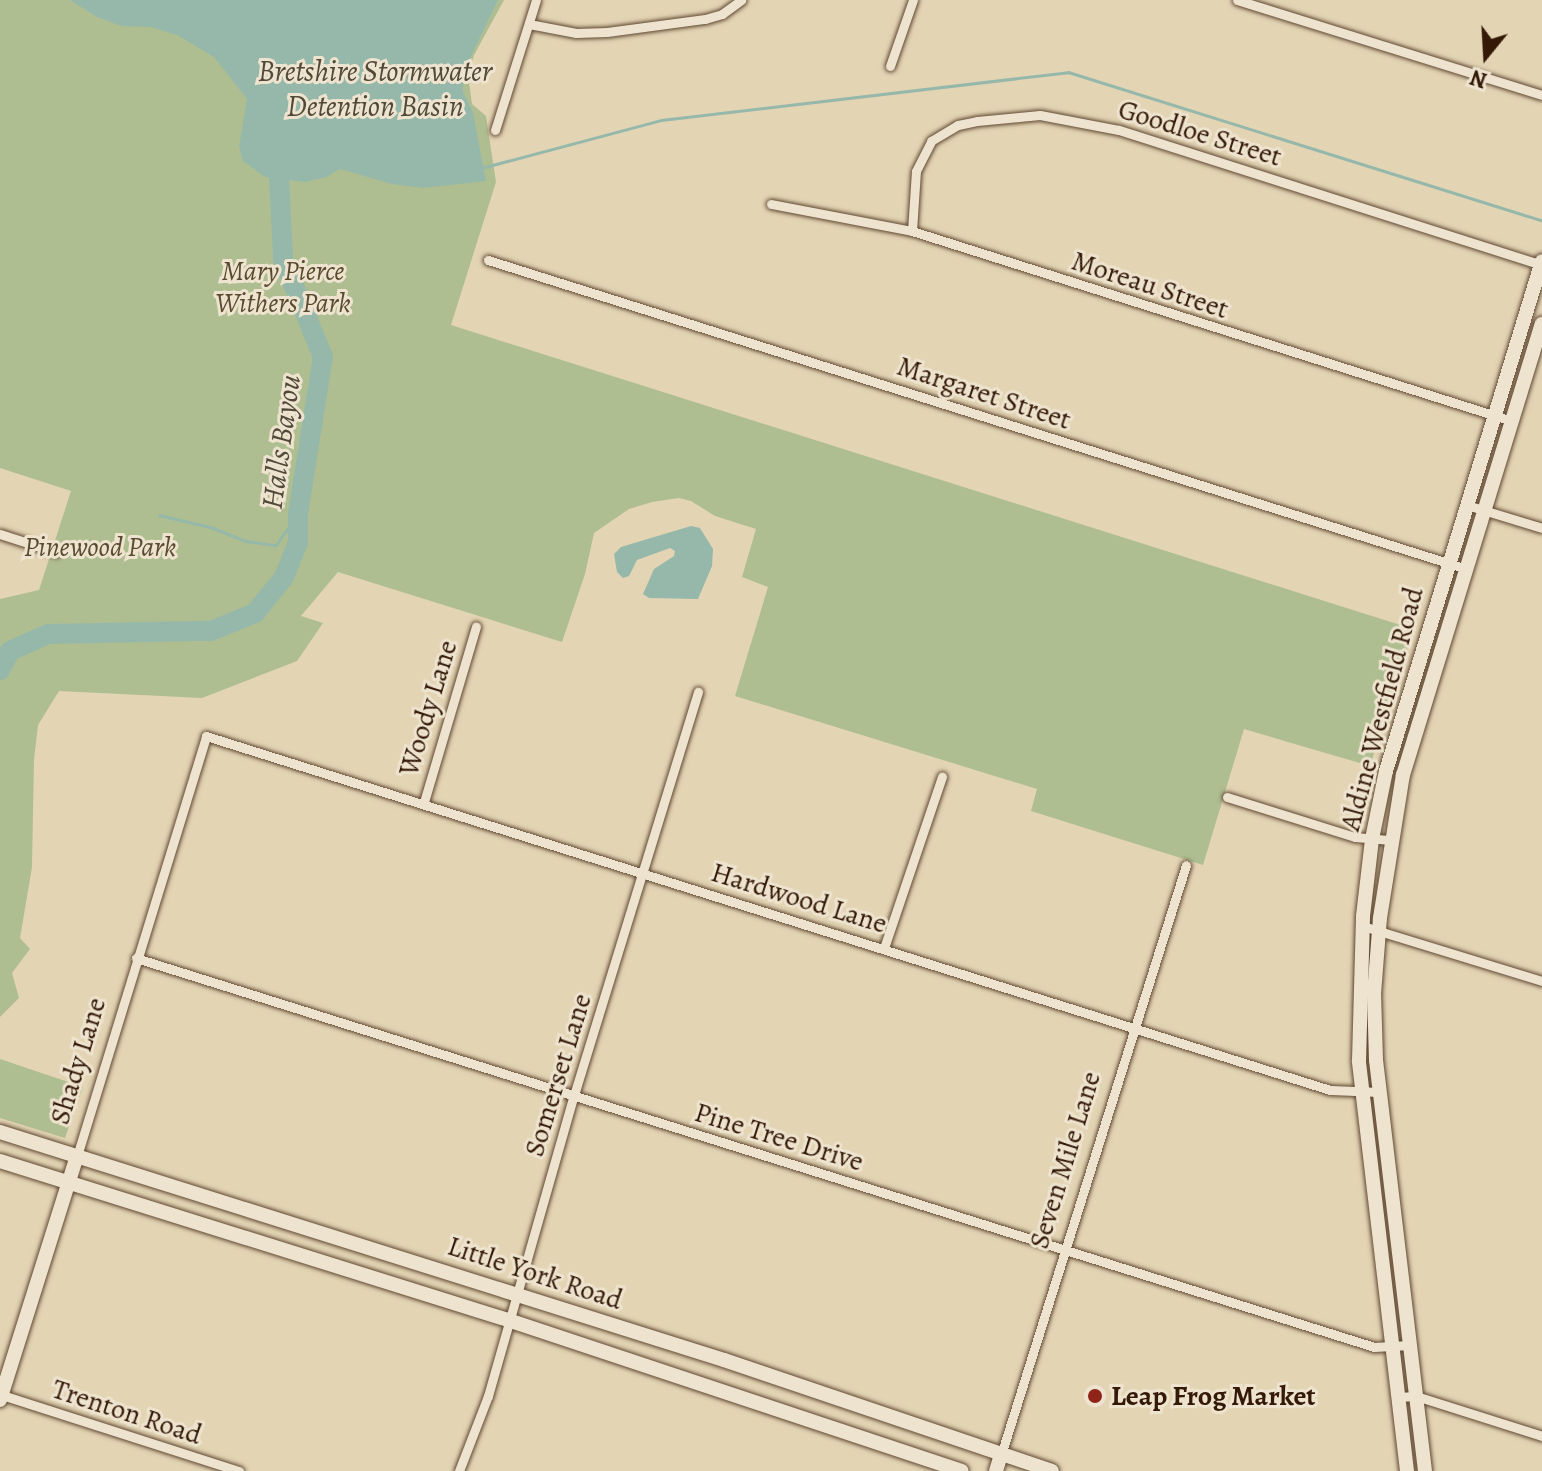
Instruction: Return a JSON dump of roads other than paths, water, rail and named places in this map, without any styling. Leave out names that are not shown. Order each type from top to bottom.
[{"type":"main road","name":"Aldine Westfield Road","points":[[1407,1471],[1362,1092],[1358,992],[1372,839],[1405,702],[1542,264]]},
{"type":"main road","name":"Aldine Westfield Road","points":[[1425,1471],[1380,1092],[1374,994],[1380,932],[1401,783],[1542,324]]},
{"type":"main road","points":[[1405,702],[1422,708]]},
{"type":"main road","points":[[1368,877],[1386,879]]},
{"type":"main road","name":"Little York Road","points":[[0,1132],[516,1294],[1052,1471]]},
{"type":"main road","name":"Shady Lane","points":[[1,1397],[77,1156]]},
{"type":"main road","name":"Little York Road","points":[[0,1161],[508,1320],[962,1471]]},
{"type":"main road","name":"Seven Mile Lane","points":[[996,1471],[1001,1455]]},
{"type":"street","points":[[495,130],[536,0]]},
{"type":"street","points":[[529,24],[576,33],[607,32],[705,19],[722,14],[741,0]]},
{"type":"street","points":[[890,66],[913,0]]},
{"type":"street","points":[[1237,0],[1542,95]]},
{"type":"street","name":"Goodloe Street","points":[[912,231],[916,171],[931,141],[958,125],[1040,115],[1119,130],[1542,264]]},
{"type":"street","name":"Moreau Street","points":[[771,204],[912,231],[1512,421]]},
{"type":"street","name":"Margaret Street","points":[[488,260],[1467,569]]},
{"type":"street","points":[[1467,505],[1542,528]]},
{"type":"street","points":[[0,534],[56,552]]},
{"type":"street","name":"Woody Lane","points":[[424,802],[476,627]]},
{"type":"street","name":"Somerset Lane","points":[[459,1471],[482,1413],[574,1095],[698,692]]},
{"type":"street","name":"Hardwood Lane","points":[[206,736],[424,802],[1330,1090],[1380,1092]]},
{"type":"street","name":"Shady Lane","points":[[77,1156],[206,736]]},
{"type":"street","points":[[884,948],[942,777]]},
{"type":"street","points":[[1227,797],[1372,839],[1391,840]]},
{"type":"street","name":"Seven Mile Lane","points":[[1001,1455],[1186,865]]},
{"type":"street","points":[[1363,926],[1542,981]]},
{"type":"street","name":"Pine Tree Drive","points":[[136,958],[1374,1347],[1410,1345]]},
{"type":"street","points":[[1398,1397],[1416,1396],[1542,1436]]},
{"type":"street","name":"Trenton Road","points":[[1,1397],[239,1471]]},
{"type":"water","name":"Bretshire Stormwater Detention Basin","points":[[70,0],[498,0],[463,73],[463,92],[473,113],[486,181],[422,188],[392,184],[340,169],[326,177],[305,182],[265,177],[243,161],[239,147],[247,99],[214,57],[177,35],[151,27],[121,26],[97,17]]},
{"type":"water","points":[[691,526],[700,528],[713,549],[712,566],[698,599],[649,598],[643,594],[654,569],[674,556],[675,551],[670,548],[637,560],[629,576],[623,578],[617,572],[614,554],[621,547]]},
{"type":"waterway","points":[[481,168],[661,120],[1068,72],[1541,220]]},
{"type":"waterway","name":"Halls Bayou","points":[[0,670],[10,651],[48,634],[211,631],[255,613],[284,577],[298,543],[298,514],[323,357],[283,259],[278,153]]},
{"type":"waterway","points":[[159,515],[213,528],[246,541],[276,545],[298,514]]},
{"type":"place","name":"Leap Frog Market","points":[[1095,1396]]},
{"type":"park label","name":"Mary Pierce Withers Park","points":[[283,287]]},
{"type":"park label","name":"Pinewood Park","points":[[100,547]]}]
